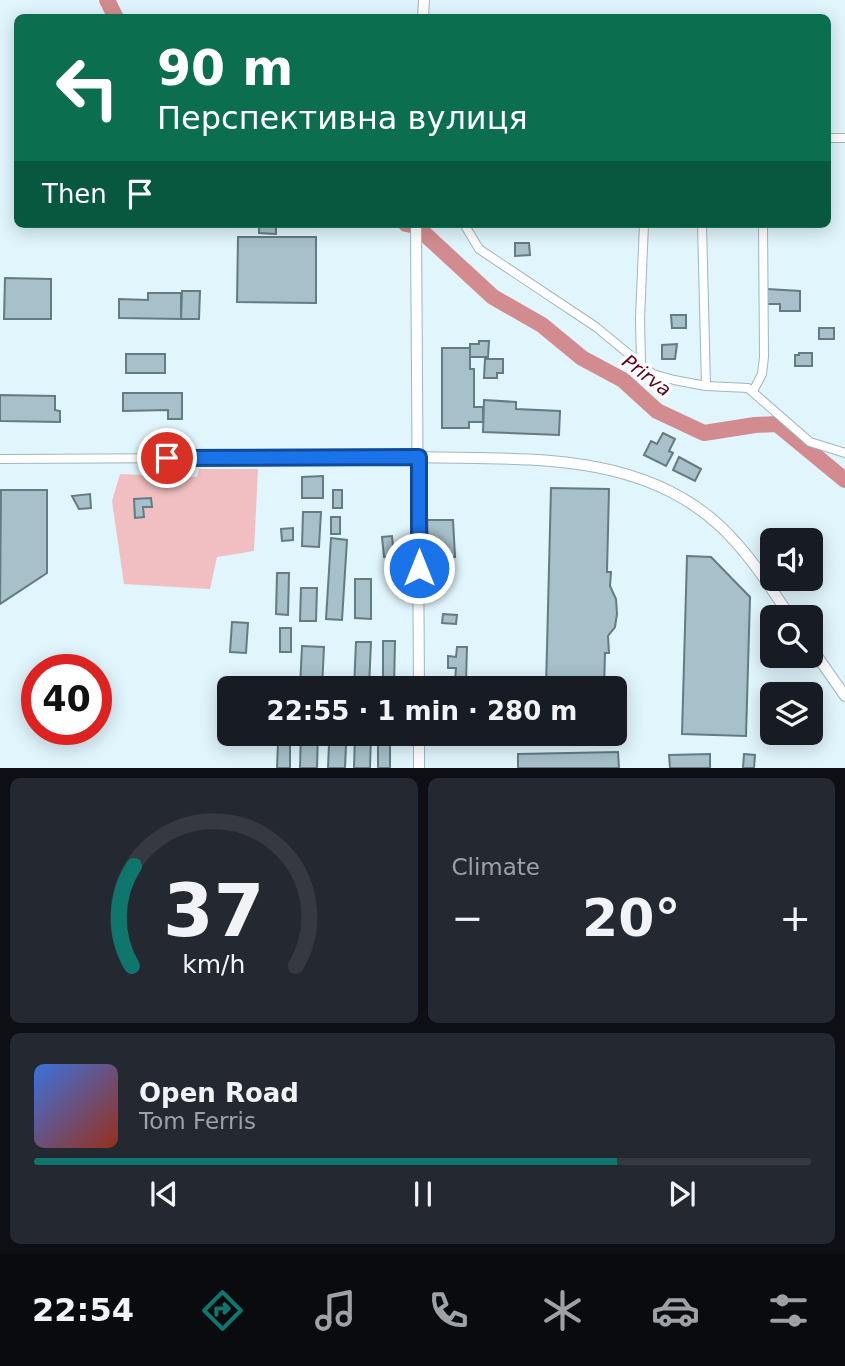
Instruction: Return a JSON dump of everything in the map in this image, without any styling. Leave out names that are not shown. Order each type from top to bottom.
[{"type":"street","points":[[416,228],[419,676]]},
{"type":"street","points":[[466,228],[479,249],[596,327],[653,373],[706,386],[748,388],[810,442],[845,453]]},
{"type":"street","points":[[642,365],[640,318],[645,228]]},
{"type":"street","points":[[702,228],[706,386]]},
{"type":"street","points":[[753,391],[762,373],[764,356],[763,228]]},
{"type":"street","points":[[0,459],[419,457],[566,461],[641,477],[671,492],[718,524],[743,549],[782,605]]},
{"type":"street","points":[[823,665],[845,696]]},
{"type":"street","points":[[419,746],[419,768]]},
{"type":"shaded area","points":[[199,469],[258,469],[254,551],[217,557],[210,589],[124,584],[112,501],[120,474],[197,477]]},
{"type":"building","points":[[259,228],[276,228],[276,234],[259,233]]},
{"type":"building","points":[[238,237],[316,237],[316,303],[237,302]]},
{"type":"building","points":[[515,243],[529,243],[530,255],[515,256]]},
{"type":"building","points":[[5,278],[51,279],[51,319],[4,319]]},
{"type":"building","points":[[767,289],[800,291],[800,311],[780,311],[780,304],[767,304]]},
{"type":"building","points":[[182,291],[200,291],[199,319],[181,319]]},
{"type":"building","points":[[148,293],[181,293],[181,319],[119,318],[119,299],[148,300]]},
{"type":"building","points":[[671,315],[686,315],[686,328],[672,328]]},
{"type":"building","points":[[819,328],[834,328],[834,339],[819,339]]},
{"type":"building","points":[[479,341],[489,341],[488,357],[470,357],[470,344],[479,344]]},
{"type":"building","points":[[677,344],[675,359],[662,359],[662,345]]},
{"type":"building","points":[[442,348],[470,348],[470,369],[474,369],[474,407],[483,407],[483,422],[469,422],[469,428],[442,428]]},
{"type":"building","points":[[812,353],[812,366],[795,366],[795,355]]},
{"type":"building","points":[[126,354],[165,354],[165,373],[126,373]]},
{"type":"building","points":[[485,359],[503,359],[503,373],[497,373],[497,378],[484,378]]},
{"type":"building","points":[[123,393],[182,393],[182,419],[168,419],[168,410],[123,411]]},
{"type":"building","points":[[0,395],[55,396],[55,410],[60,411],[60,422],[0,421]]},
{"type":"building","points":[[484,400],[516,402],[516,409],[560,411],[559,435],[483,432]]},
{"type":"building","points":[[663,433],[675,439],[669,451],[673,453],[666,466],[644,455],[651,441],[657,444]]},
{"type":"building","points":[[679,457],[701,469],[695,481],[673,470]]},
{"type":"building","points":[[323,476],[323,498],[302,498],[302,477]]},
{"type":"building","points":[[551,488],[609,489],[607,572],[611,572],[610,586],[616,599],[617,614],[615,627],[608,636],[609,653],[605,653],[604,676],[546,676]]},
{"type":"building","points":[[1,490],[47,490],[47,573],[0,604]]},
{"type":"building","points":[[333,490],[342,490],[342,508],[333,508]]},
{"type":"building","points":[[90,494],[91,508],[79,509],[72,496]]},
{"type":"building","points":[[151,498],[152,507],[143,507],[144,517],[135,518],[134,499]]},
{"type":"building","points":[[303,512],[321,512],[319,547],[302,546]]},
{"type":"building","points":[[331,517],[340,517],[340,534],[331,534]]},
{"type":"building","points":[[427,520],[453,520],[455,557],[429,557]]},
{"type":"building","points":[[293,528],[293,540],[282,541],[281,529]]},
{"type":"building","points":[[392,536],[394,556],[384,557],[382,537]]},
{"type":"building","points":[[331,538],[347,540],[342,620],[326,619]]},
{"type":"building","points":[[687,556],[711,557],[750,597],[746,736],[682,734]]},
{"type":"building","points":[[277,573],[289,573],[288,615],[276,614]]},
{"type":"building","points":[[355,579],[371,579],[371,619],[355,618]]},
{"type":"building","points":[[301,588],[317,588],[316,621],[300,621]]},
{"type":"building","points":[[443,614],[457,615],[456,624],[442,623]]},
{"type":"building","points":[[232,622],[248,623],[246,653],[230,652]]},
{"type":"building","points":[[280,628],[291,628],[291,652],[280,652]]},
{"type":"building","points":[[383,641],[395,641],[394,676],[383,676]]},
{"type":"building","points":[[356,642],[371,642],[370,676],[355,676]]},
{"type":"building","points":[[302,646],[324,647],[323,676],[301,676]]},
{"type":"building","points":[[457,647],[467,647],[466,676],[455,676],[456,668],[448,668],[448,656],[456,657]]},
{"type":"building","points":[[278,746],[290,746],[290,768],[277,768]]},
{"type":"building","points":[[301,746],[318,746],[317,768],[300,768]]},
{"type":"building","points":[[329,746],[346,746],[345,768],[328,768]]},
{"type":"building","points":[[355,746],[371,746],[370,768],[354,768]]},
{"type":"building","points":[[378,746],[390,746],[390,768],[378,768]]},
{"type":"building","points":[[618,752],[619,768],[518,768],[518,754]]},
{"type":"building","points":[[710,754],[710,768],[670,768],[669,755]]},
{"type":"building","points":[[744,754],[755,755],[754,768],[743,768]]},
{"type":"waterway","name":"Prirva","points":[[107,0],[114,14]]},
{"type":"waterway","name":"Prirva","points":[[418,228],[493,297],[542,325],[582,358],[623,380],[657,411],[704,433],[777,424],[845,480]]},
{"type":"route","points":[[167,458],[419,457],[419,568]]}]
